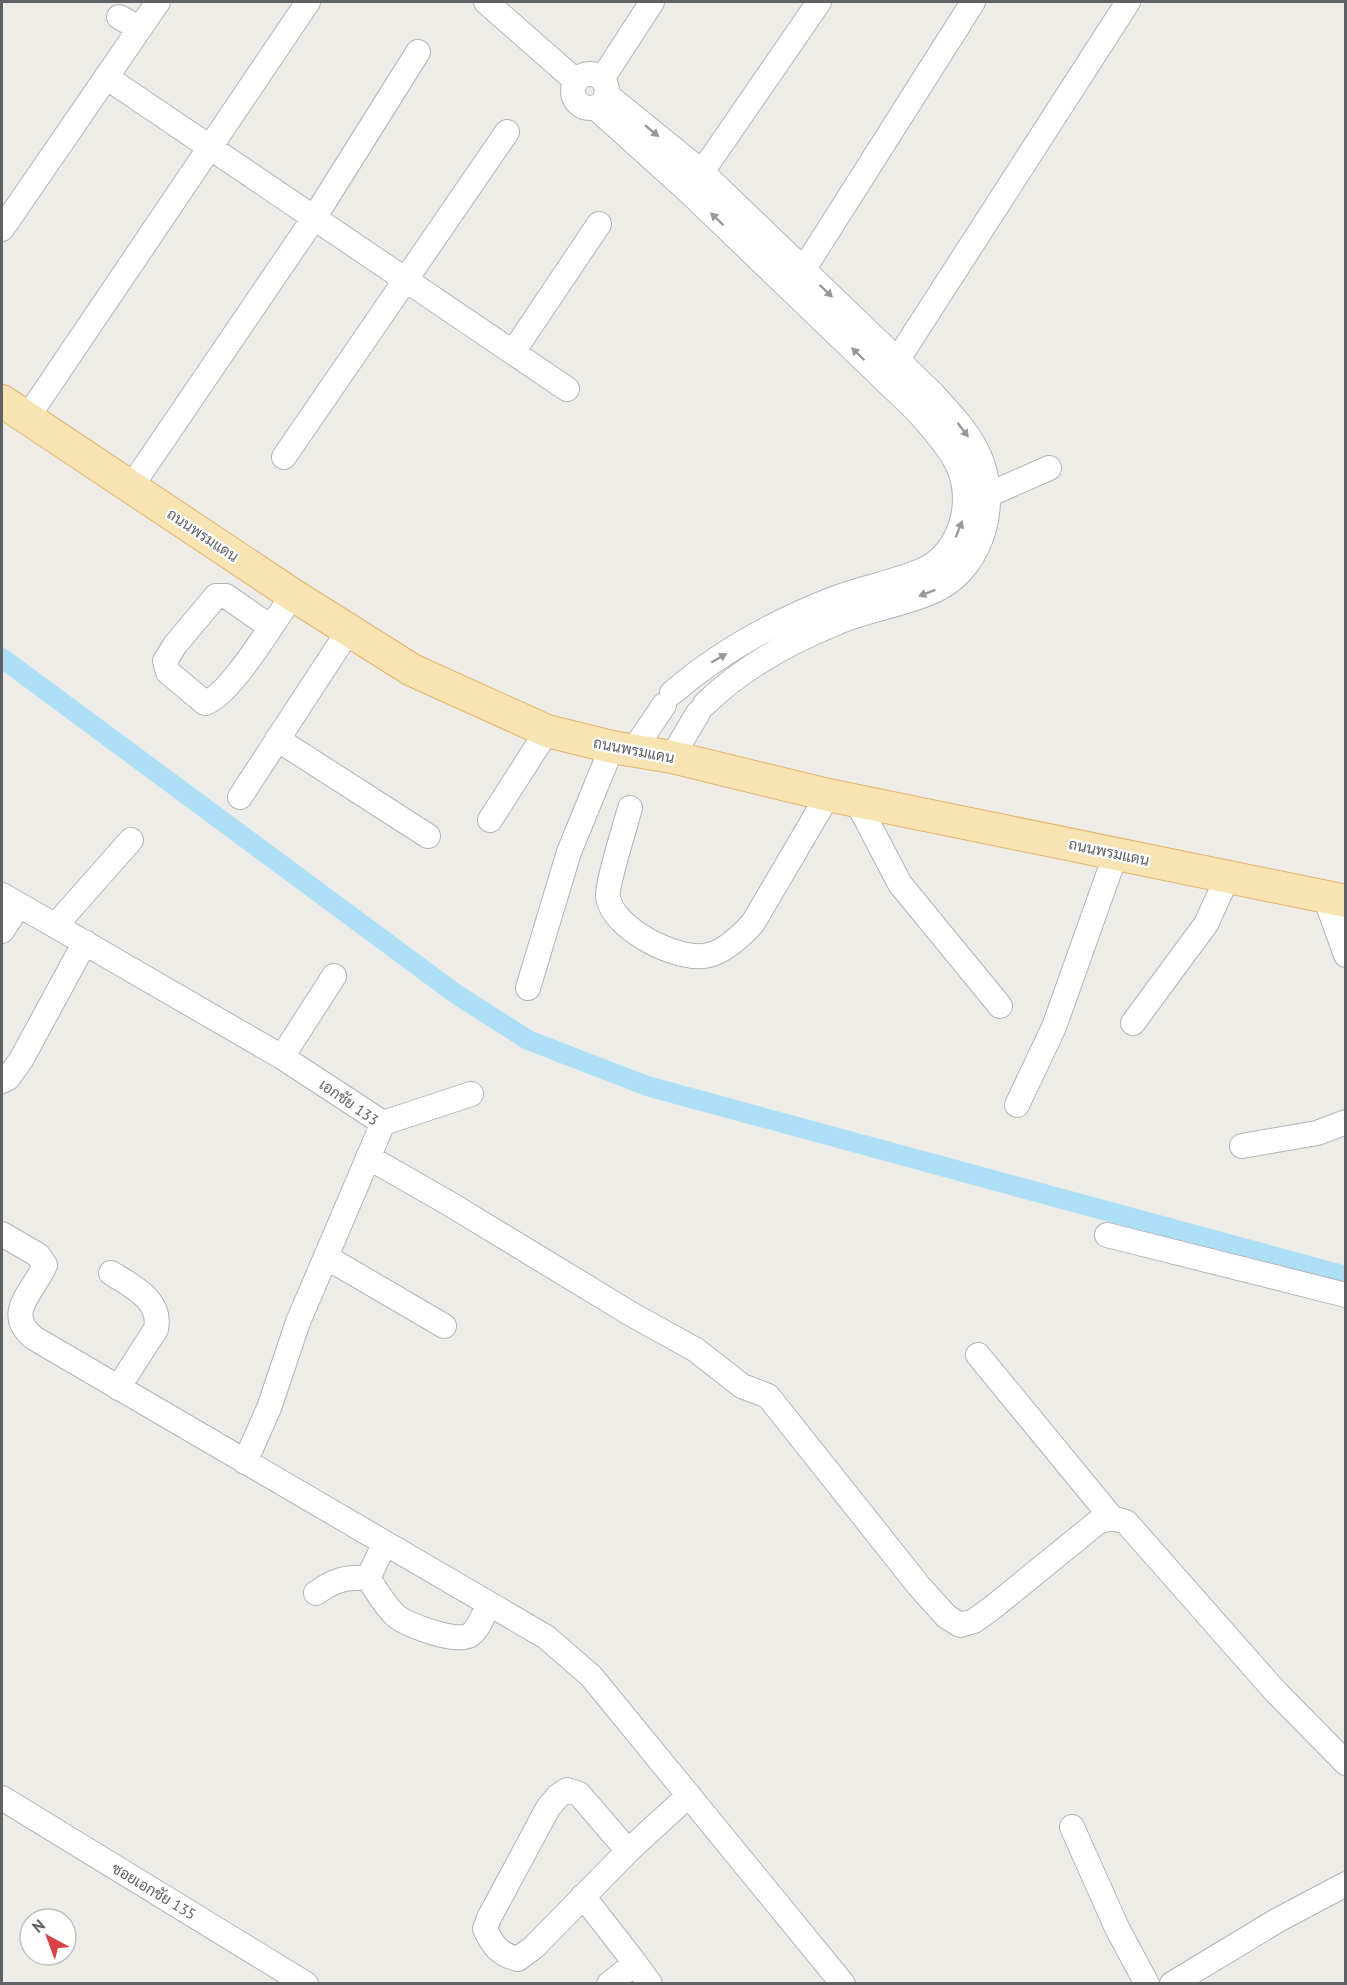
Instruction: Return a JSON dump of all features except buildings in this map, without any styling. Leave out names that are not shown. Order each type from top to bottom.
[{"type":"main road","name":"ถนนพรมแดน","points":[[14,410],[293,595],[412,670],[547,731],[622,749],[672,757],[842,798],[1335,899]]},
{"type":"street","points":[[2,229],[106,76],[129,22],[158,2]]},
{"type":"street","points":[[14,410],[211,148],[308,2]]},
{"type":"street","points":[[486,2],[576,81],[572,91],[576,101],[585,107],[601,93],[652,2]]},
{"type":"street","points":[[691,194],[702,172],[819,2]]},
{"type":"street","points":[[797,279],[973,2]]},
{"type":"street","points":[[891,370],[1128,2]]},
{"type":"street","points":[[130,487],[314,218],[418,52]]},
{"type":"street","points":[[106,76],[567,389]]},
{"type":"street","points":[[528,988],[569,852],[622,749],[673,694],[709,664],[790,617],[937,589],[958,573],[974,554],[985,528],[988,495],[978,453],[964,430],[891,370],[797,279],[702,172],[601,93]]},
{"type":"street","points":[[601,93],[691,194],[797,279]]},
{"type":"street","points":[[284,457],[507,132]]},
{"type":"street","points":[[513,352],[599,224]]},
{"type":"street","points":[[672,757],[704,705],[718,690],[852,604],[926,569],[954,541],[962,522],[965,501],[957,462],[923,418],[891,370]]},
{"type":"street","points":[[988,495],[1049,468]]},
{"type":"street","points":[[269,626],[226,596],[216,596],[175,645],[165,661],[168,672],[205,703],[214,700],[231,683],[293,595]]},
{"type":"street","points":[[240,797],[349,630]]},
{"type":"street","points":[[673,694],[704,705]]},
{"type":"street","points":[[489,820],[547,731]]},
{"type":"street","points":[[277,738],[429,836]]},
{"type":"street","points":[[630,808],[608,897],[618,919],[635,932],[682,955],[709,955],[739,939],[753,923],[842,798],[900,884],[1000,1006]]},
{"type":"street","points":[[56,925],[131,840]]},
{"type":"street","points":[[1017,1105],[1054,1027],[1116,853]]},
{"type":"street","points":[[1133,1023],[1206,924],[1227,876]]},
{"type":"street","points":[[1335,899],[1346,955]]},
{"type":"street","points":[[2,931],[10,900]]},
{"type":"street","name":"เอกชัย 133","points":[[10,900],[282,1057],[384,1123],[298,1322],[268,1408],[245,1462]]},
{"type":"street","points":[[2,1081],[8,1078],[21,1060],[85,942]]},
{"type":"street","points":[[282,1057],[334,976]]},
{"type":"street","points":[[384,1123],[471,1094]]},
{"type":"street","points":[[1242,1146],[1317,1133],[1346,1122]]},
{"type":"street","points":[[368,1157],[631,1314],[696,1350],[742,1386],[768,1396],[919,1586],[946,1616],[960,1625],[974,1621],[992,1608],[1098,1522],[1112,1518],[1126,1522],[1275,1690],[1346,1763]]},
{"type":"street","points":[[2,1234],[38,1255],[45,1265],[22,1306],[19,1320],[22,1328],[118,1388],[546,1637],[567,1653],[591,1676],[843,1983]]},
{"type":"street","points":[[1107,1234],[1346,1295]]},
{"type":"street","points":[[326,1257],[444,1326]]},
{"type":"street","points":[[111,1273],[144,1296],[154,1306],[159,1318],[156,1329],[118,1388]]},
{"type":"street","points":[[978,1354],[1112,1518]]},
{"type":"street","points":[[368,1578],[385,1543]]},
{"type":"street","points":[[316,1593],[333,1581],[346,1577],[368,1578]]},
{"type":"street","points":[[368,1578],[385,1605],[398,1618],[454,1640],[469,1636],[489,1604]]},
{"type":"street","points":[[628,1851],[579,1794],[567,1790],[558,1796],[548,1808],[485,1929],[492,1944],[505,1956],[518,1959],[534,1947],[628,1851],[690,1796]]},
{"type":"street","name":"ซอยเอกชัย 135","points":[[2,1798],[306,1983]]},
{"type":"street","points":[[1072,1827],[1118,1928],[1147,1983]]},
{"type":"street","points":[[1172,1983],[1278,1920],[1346,1884]]},
{"type":"street","points":[[583,1896],[650,1983]]},
{"type":"street","points":[[609,1983],[634,1963]]},
{"type":"waterway","points":[[2,658],[456,994],[528,1040],[647,1086],[1346,1276]]}]
